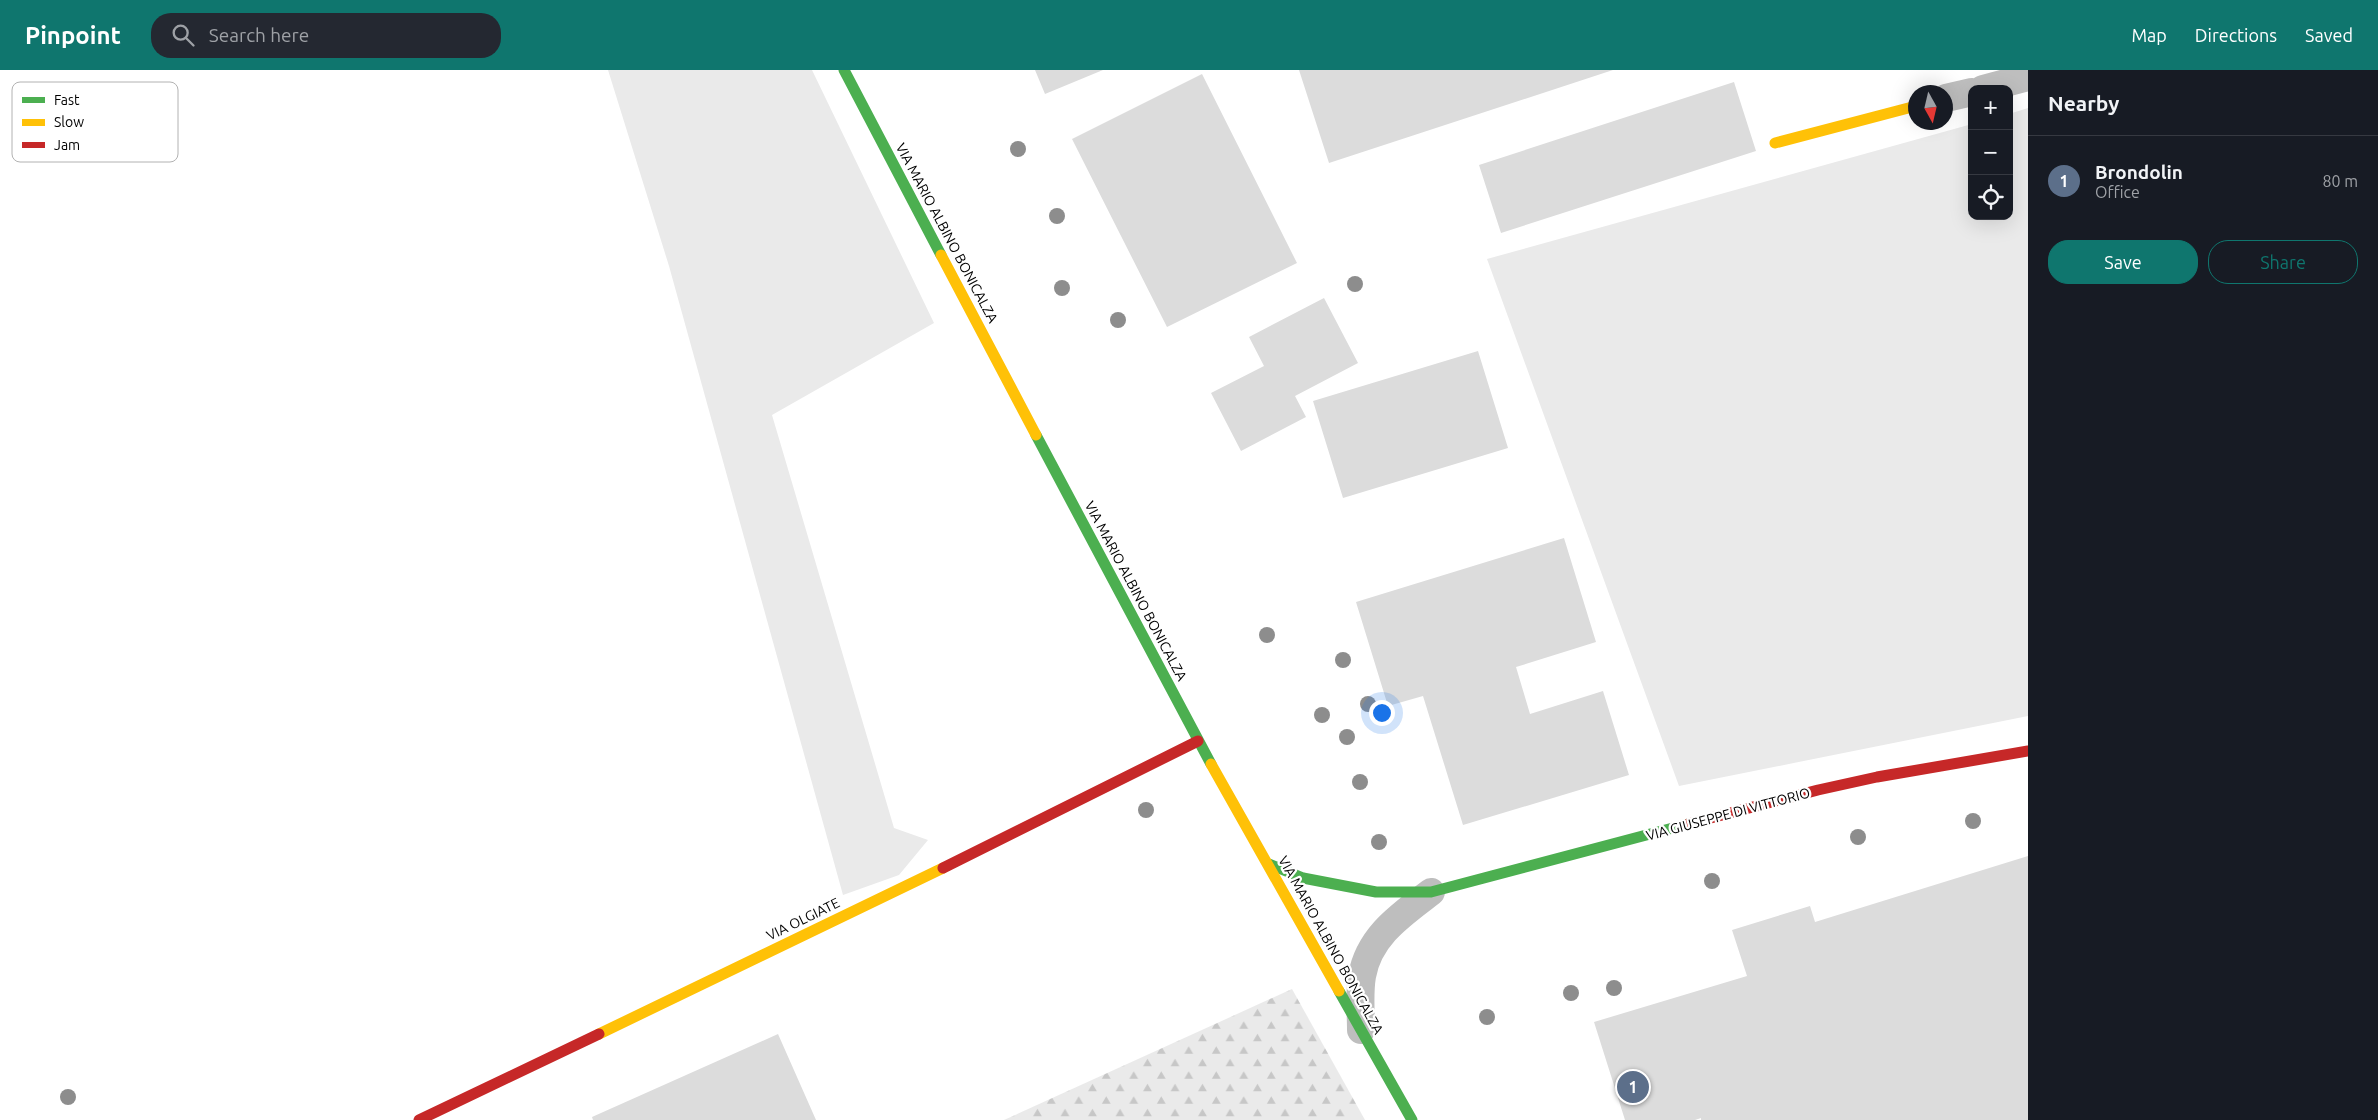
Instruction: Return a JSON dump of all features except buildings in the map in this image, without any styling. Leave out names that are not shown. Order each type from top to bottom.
[{"type":"street","name":"VIA MARIO ALBINO BONICALZA","points":[[844,70],[1198,741],[1412,1120]]},
{"type":"street","points":[[1998,85],[2028,77]]},
{"type":"street","points":[[1953,96],[1968,93]]},
{"type":"street","points":[[1775,143],[1908,108]]},
{"type":"street","name":"VIA OLGIATE","points":[[419,1120],[837,920],[1198,741]]},
{"type":"street","name":"VIA GIUSEPPE DI VITTORIO","points":[[1269,864],[1304,878],[1376,892],[1431,892],[1818,790],[1877,777],[2028,751]]},
{"type":"street","name":"VIA GIUSEPPE DI VITTORIO","points":[[1361,1030],[1362,976],[1377,938],[1398,917],[1431,892]]},
{"type":"green space","points":[[608,70],[812,70],[934,323],[772,415],[894,828],[928,840],[899,875],[843,895],[669,266]]},
{"type":"green space","points":[[2028,108],[2028,716],[1679,786],[1487,259],[1968,125],[1968,220],[2013,220],[2013,113]]},
{"type":"green space","points":[[1292,989],[1365,1120],[1004,1120]]},
{"type":"traffic: fast","points":[[844,70],[941,255]]},
{"type":"traffic: fast","points":[[1036,435],[1211,764]]},
{"type":"traffic: fast","points":[[1269,864],[1303,878],[1376,892],[1431,892],[1688,824]]},
{"type":"traffic: fast","points":[[1339,991],[1412,1120]]},
{"type":"traffic: slow","points":[[1775,143],[1908,108]]},
{"type":"traffic: slow","points":[[941,255],[1036,435]]},
{"type":"traffic: slow","points":[[1211,764],[1339,991]]},
{"type":"traffic: slow","points":[[599,1034],[943,868]]},
{"type":"traffic: jam","points":[[943,868],[1198,741]]},
{"type":"traffic: jam","points":[[1688,824],[1818,790],[1877,777],[2028,751]]},
{"type":"traffic: jam","points":[[419,1120],[599,1034]]},
{"type":"place","name":"Brondolin","points":[[1633,1087]]}]
